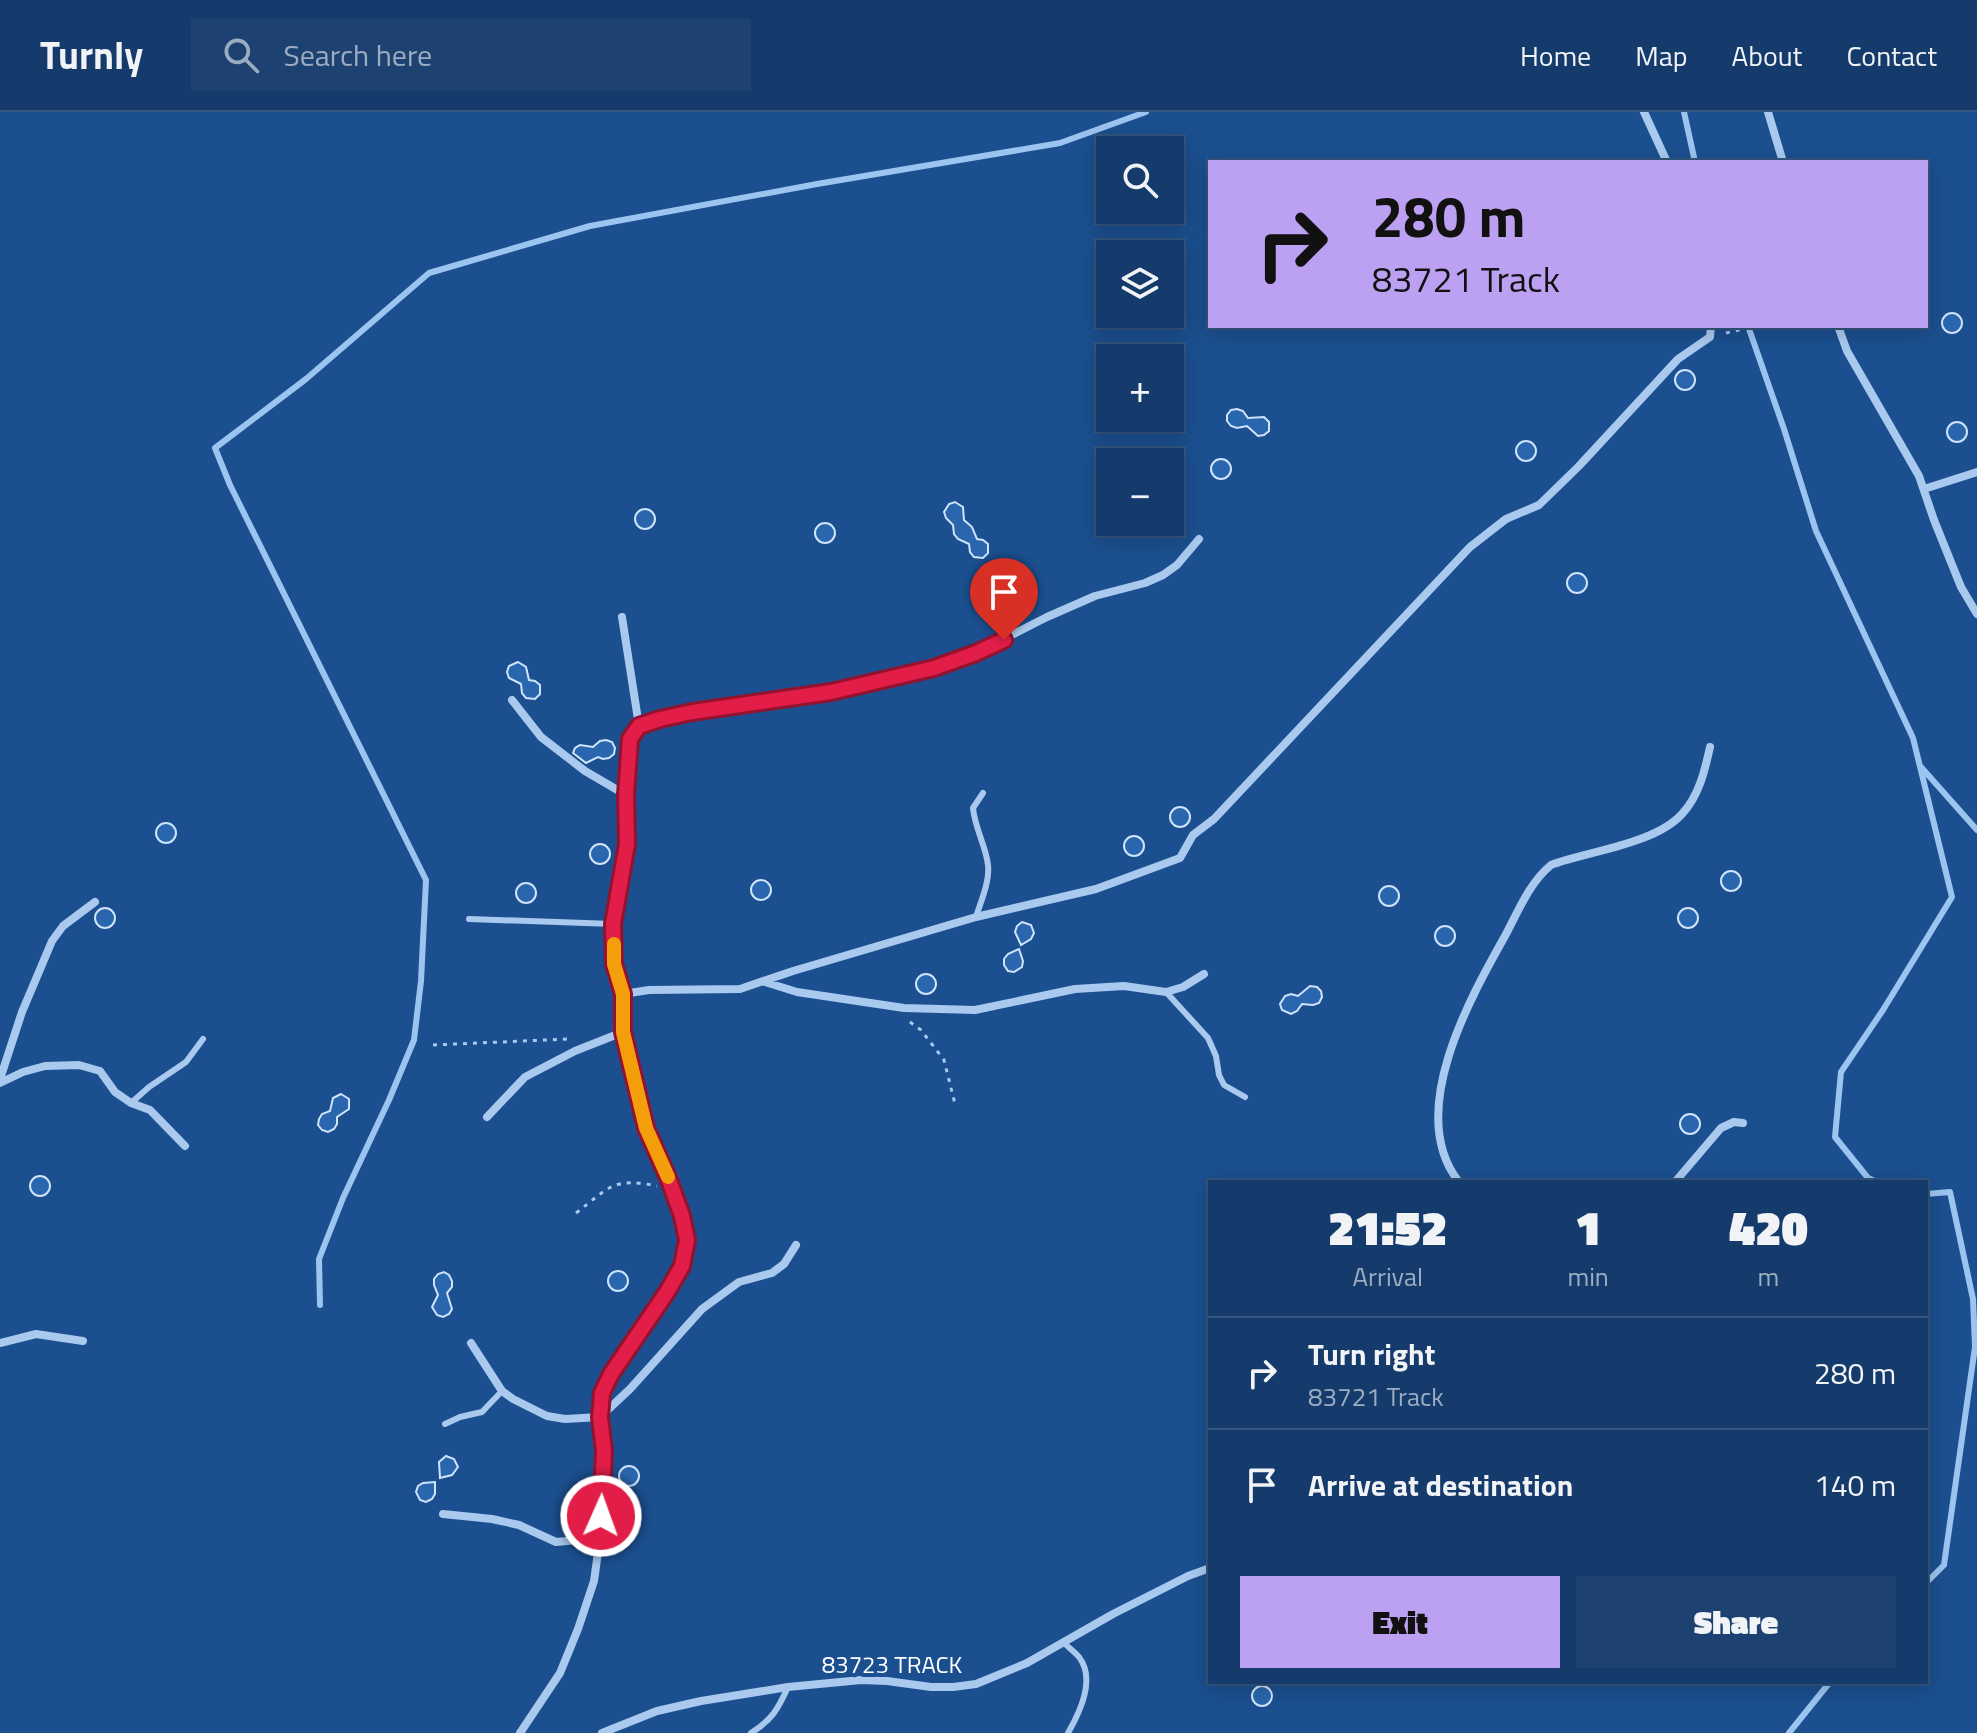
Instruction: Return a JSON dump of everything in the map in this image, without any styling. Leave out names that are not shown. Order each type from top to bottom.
[{"type":"street","points":[[1644,112],[1666,160]]},
{"type":"street","points":[[1768,112],[1782,160]]},
{"type":"street","points":[[623,994],[649,990],[740,989],[976,917],[1096,889],[1180,858],[1193,835],[1214,819],[1470,547],[1506,519],[1539,505],[1678,359],[1710,337],[1711,328]]},
{"type":"street","points":[[1839,328],[1870,394],[1919,476],[1961,587],[1977,614]]},
{"type":"street","points":[[1924,489],[1977,472]]},
{"type":"street","points":[[520,1733],[560,1673],[594,1581],[600,1538],[604,1451],[600,1417],[602,1393],[611,1374],[682,1266],[687,1240],[673,1189],[646,1128],[623,1032],[623,994],[614,964],[613,924],[627,844],[630,739],[639,726],[692,712],[831,692],[934,668],[976,653],[1095,596],[1163,575],[1177,565],[1199,539]]},
{"type":"street","points":[[622,617],[639,726]]},
{"type":"street","points":[[512,700],[541,737],[585,771],[626,795]]},
{"type":"street","points":[[1457,1180],[1450,1171],[1440,1135],[1438,1120],[1442,1081],[1451,1047],[1470,1003],[1532,887],[1551,865],[1646,837],[1683,814],[1693,800],[1704,773],[1710,747]]},
{"type":"street","points":[[0,1081],[22,1012],[52,941],[63,926],[95,902]]},
{"type":"street","points":[[764,981],[827,998],[904,1008],[975,1010],[1075,989],[1124,986],[1166,992],[1183,987],[1204,974]]},
{"type":"street","points":[[487,1117],[525,1077],[575,1051],[623,1032]]},
{"type":"street","points":[[0,1081],[45,1066],[79,1065],[100,1071],[115,1092],[131,1103],[150,1110],[185,1146]]},
{"type":"street","points":[[1677,1180],[1721,1128],[1734,1122],[1743,1123]]},
{"type":"street","points":[[471,1343],[502,1391],[522,1404],[547,1416],[565,1419],[600,1417],[630,1389],[702,1309],[739,1282],[772,1273],[784,1264],[796,1245]]},
{"type":"street","points":[[0,1343],[36,1334],[83,1341]]},
{"type":"street","points":[[443,1514],[519,1525],[556,1542],[600,1538]]},
{"type":"street","name":"83723 TRACK","points":[[602,1733],[657,1711],[788,1687],[861,1680],[931,1687],[976,1684],[1027,1663],[1113,1614],[1208,1569]]},
{"type":"lane","points":[[976,917],[989,867],[973,808],[983,793]]},
{"type":"lane","points":[[469,919],[613,924]]},
{"type":"lane","points":[[1166,992],[1208,1038],[1224,1085],[1245,1097]]},
{"type":"lane","points":[[131,1103],[186,1062],[203,1039]]},
{"type":"lane","points":[[445,1424],[482,1412],[502,1391]]},
{"type":"lane","points":[[1064,1643],[1080,1657],[1086,1675],[1083,1701],[1068,1733]]},
{"type":"lane","points":[[751,1733],[776,1713],[788,1687]]},
{"type":"path","points":[[1710,337],[1748,328]]},
{"type":"path","points":[[910,1022],[921,1030],[944,1060],[955,1104]]},
{"type":"path","points":[[433,1045],[567,1039]]},
{"type":"path","points":[[576,1213],[613,1185],[635,1181],[673,1189]]},
{"type":"building","points":[[1952,313],[1959,316],[1962,323],[1959,330],[1952,333],[1945,330],[1942,323],[1945,316]]},
{"type":"building","points":[[1685,370],[1692,373],[1695,380],[1692,387],[1685,390],[1678,387],[1675,380],[1678,373]]},
{"type":"building","points":[[1237,409],[1248,418],[1264,417],[1269,422],[1269,431],[1258,436],[1247,426],[1231,426],[1227,415]]},
{"type":"building","points":[[1957,422],[1964,425],[1967,432],[1964,439],[1957,442],[1950,439],[1947,432],[1950,425]]},
{"type":"building","points":[[1526,441],[1533,444],[1536,451],[1533,458],[1526,461],[1519,458],[1516,451],[1519,444]]},
{"type":"building","points":[[1221,459],[1228,462],[1231,469],[1228,476],[1221,479],[1214,476],[1211,469],[1214,462]]},
{"type":"building","points":[[955,502],[963,507],[964,520],[972,527],[977,539],[988,544],[988,553],[983,558],[974,557],[969,544],[958,539],[953,525],[946,518],[944,512],[949,504]]},
{"type":"building","points":[[645,509],[652,512],[655,519],[652,526],[645,529],[638,526],[635,519],[638,512]]},
{"type":"building","points":[[825,523],[832,526],[835,533],[832,540],[825,543],[818,540],[815,533],[818,526]]},
{"type":"building","points":[[1577,573],[1584,576],[1587,583],[1584,590],[1577,593],[1570,590],[1567,583],[1570,576]]},
{"type":"building","points":[[518,662],[526,667],[529,680],[540,685],[540,694],[535,699],[526,698],[521,684],[509,678],[509,666]]},
{"type":"building","points":[[606,740],[612,742],[615,748],[609,758],[598,757],[586,763],[573,753],[580,745],[593,747]]},
{"type":"building","points":[[1180,807],[1187,810],[1190,817],[1187,824],[1180,827],[1173,824],[1170,817],[1173,810]]},
{"type":"building","points":[[166,823],[173,826],[176,833],[173,840],[166,843],[159,840],[156,833],[159,826]]},
{"type":"building","points":[[1134,836],[1141,839],[1144,846],[1141,853],[1134,856],[1127,853],[1124,846],[1127,839]]},
{"type":"building","points":[[600,844],[607,847],[610,854],[607,861],[600,864],[593,861],[590,854],[593,847]]},
{"type":"building","points":[[1731,871],[1738,874],[1741,881],[1738,888],[1731,891],[1724,888],[1721,881],[1724,874]]},
{"type":"building","points":[[761,880],[768,883],[771,890],[768,897],[761,900],[754,897],[751,890],[754,883]]},
{"type":"building","points":[[526,883],[533,886],[536,893],[533,900],[526,903],[519,900],[516,893],[519,886]]},
{"type":"building","points":[[1389,886],[1396,889],[1399,896],[1396,903],[1389,906],[1382,903],[1379,896],[1382,889]]},
{"type":"building","points":[[105,908],[112,911],[115,918],[112,925],[105,928],[98,925],[95,918],[98,911]]},
{"type":"building","points":[[1688,908],[1695,911],[1698,918],[1695,925],[1688,928],[1681,925],[1678,918],[1681,911]]},
{"type":"building","points":[[1022,922],[1031,925],[1034,933],[1021,945],[1015,932]]},
{"type":"building","points":[[1445,926],[1452,929],[1455,936],[1452,943],[1445,946],[1438,943],[1435,936],[1438,929]]},
{"type":"building","points":[[1019,949],[1022,967],[1014,972],[1008,971],[1004,959]]},
{"type":"building","points":[[926,974],[933,977],[936,984],[933,991],[926,994],[919,991],[916,984],[919,977]]},
{"type":"building","points":[[1310,986],[1321,991],[1319,1003],[1302,1004],[1291,1014],[1282,1010],[1280,1004],[1285,996],[1298,996]]},
{"type":"building","points":[[341,1094],[349,1099],[349,1109],[337,1117],[334,1129],[328,1132],[322,1130],[318,1125],[319,1119],[330,1111],[333,1098]]},
{"type":"building","points":[[1690,1114],[1697,1117],[1700,1124],[1697,1131],[1690,1134],[1683,1131],[1680,1124],[1683,1117]]},
{"type":"building","points":[[40,1176],[47,1179],[50,1186],[47,1193],[40,1196],[33,1193],[30,1186],[33,1179]]},
{"type":"building","points":[[618,1271],[625,1274],[628,1281],[625,1288],[618,1291],[611,1288],[608,1281],[611,1274]]},
{"type":"building","points":[[444,1272],[452,1281],[447,1293],[452,1309],[443,1317],[437,1315],[432,1307],[438,1295],[434,1279]]},
{"type":"building","points":[[446,1456],[454,1459],[458,1467],[452,1475],[440,1478],[439,1462]]},
{"type":"building","points":[[629,1466],[636,1469],[639,1476],[636,1483],[629,1486],[622,1483],[619,1476],[622,1469]]},
{"type":"building","points":[[435,1482],[432,1499],[426,1502],[420,1500],[416,1492],[418,1486]]},
{"type":"building","points":[[1262,1686],[1269,1689],[1272,1696],[1269,1703],[1262,1706],[1255,1703],[1252,1696],[1255,1689]]},
{"type":"waterway","points":[[320,1305],[319,1259],[414,1040],[421,981],[426,880],[230,485],[215,448],[306,379],[429,273],[590,226],[1060,143],[1146,112]]},
{"type":"waterway","points":[[1684,112],[1695,160]]},
{"type":"waterway","points":[[1749,328],[1816,531],[1913,738],[1952,897],[1841,1072],[1835,1137],[1872,1180]]},
{"type":"waterway","points":[[1921,767],[1977,830]]},
{"type":"waterway","points":[[1928,1194],[1950,1192],[1973,1299],[1975,1347],[1944,1565],[1928,1581]]},
{"type":"waterway","points":[[1789,1733],[1828,1684]]},
{"type":"slow traffic","points":[[614,944],[614,964],[623,994],[623,1032],[646,1128],[668,1177]]},
{"type":"route","points":[[601,1516],[604,1451],[600,1417],[602,1393],[611,1374],[682,1266],[687,1240],[669,1180],[646,1128],[623,1032],[623,994],[614,964],[613,924],[627,844],[630,739],[639,726],[660,719],[831,692],[934,668],[1004,640]]}]
